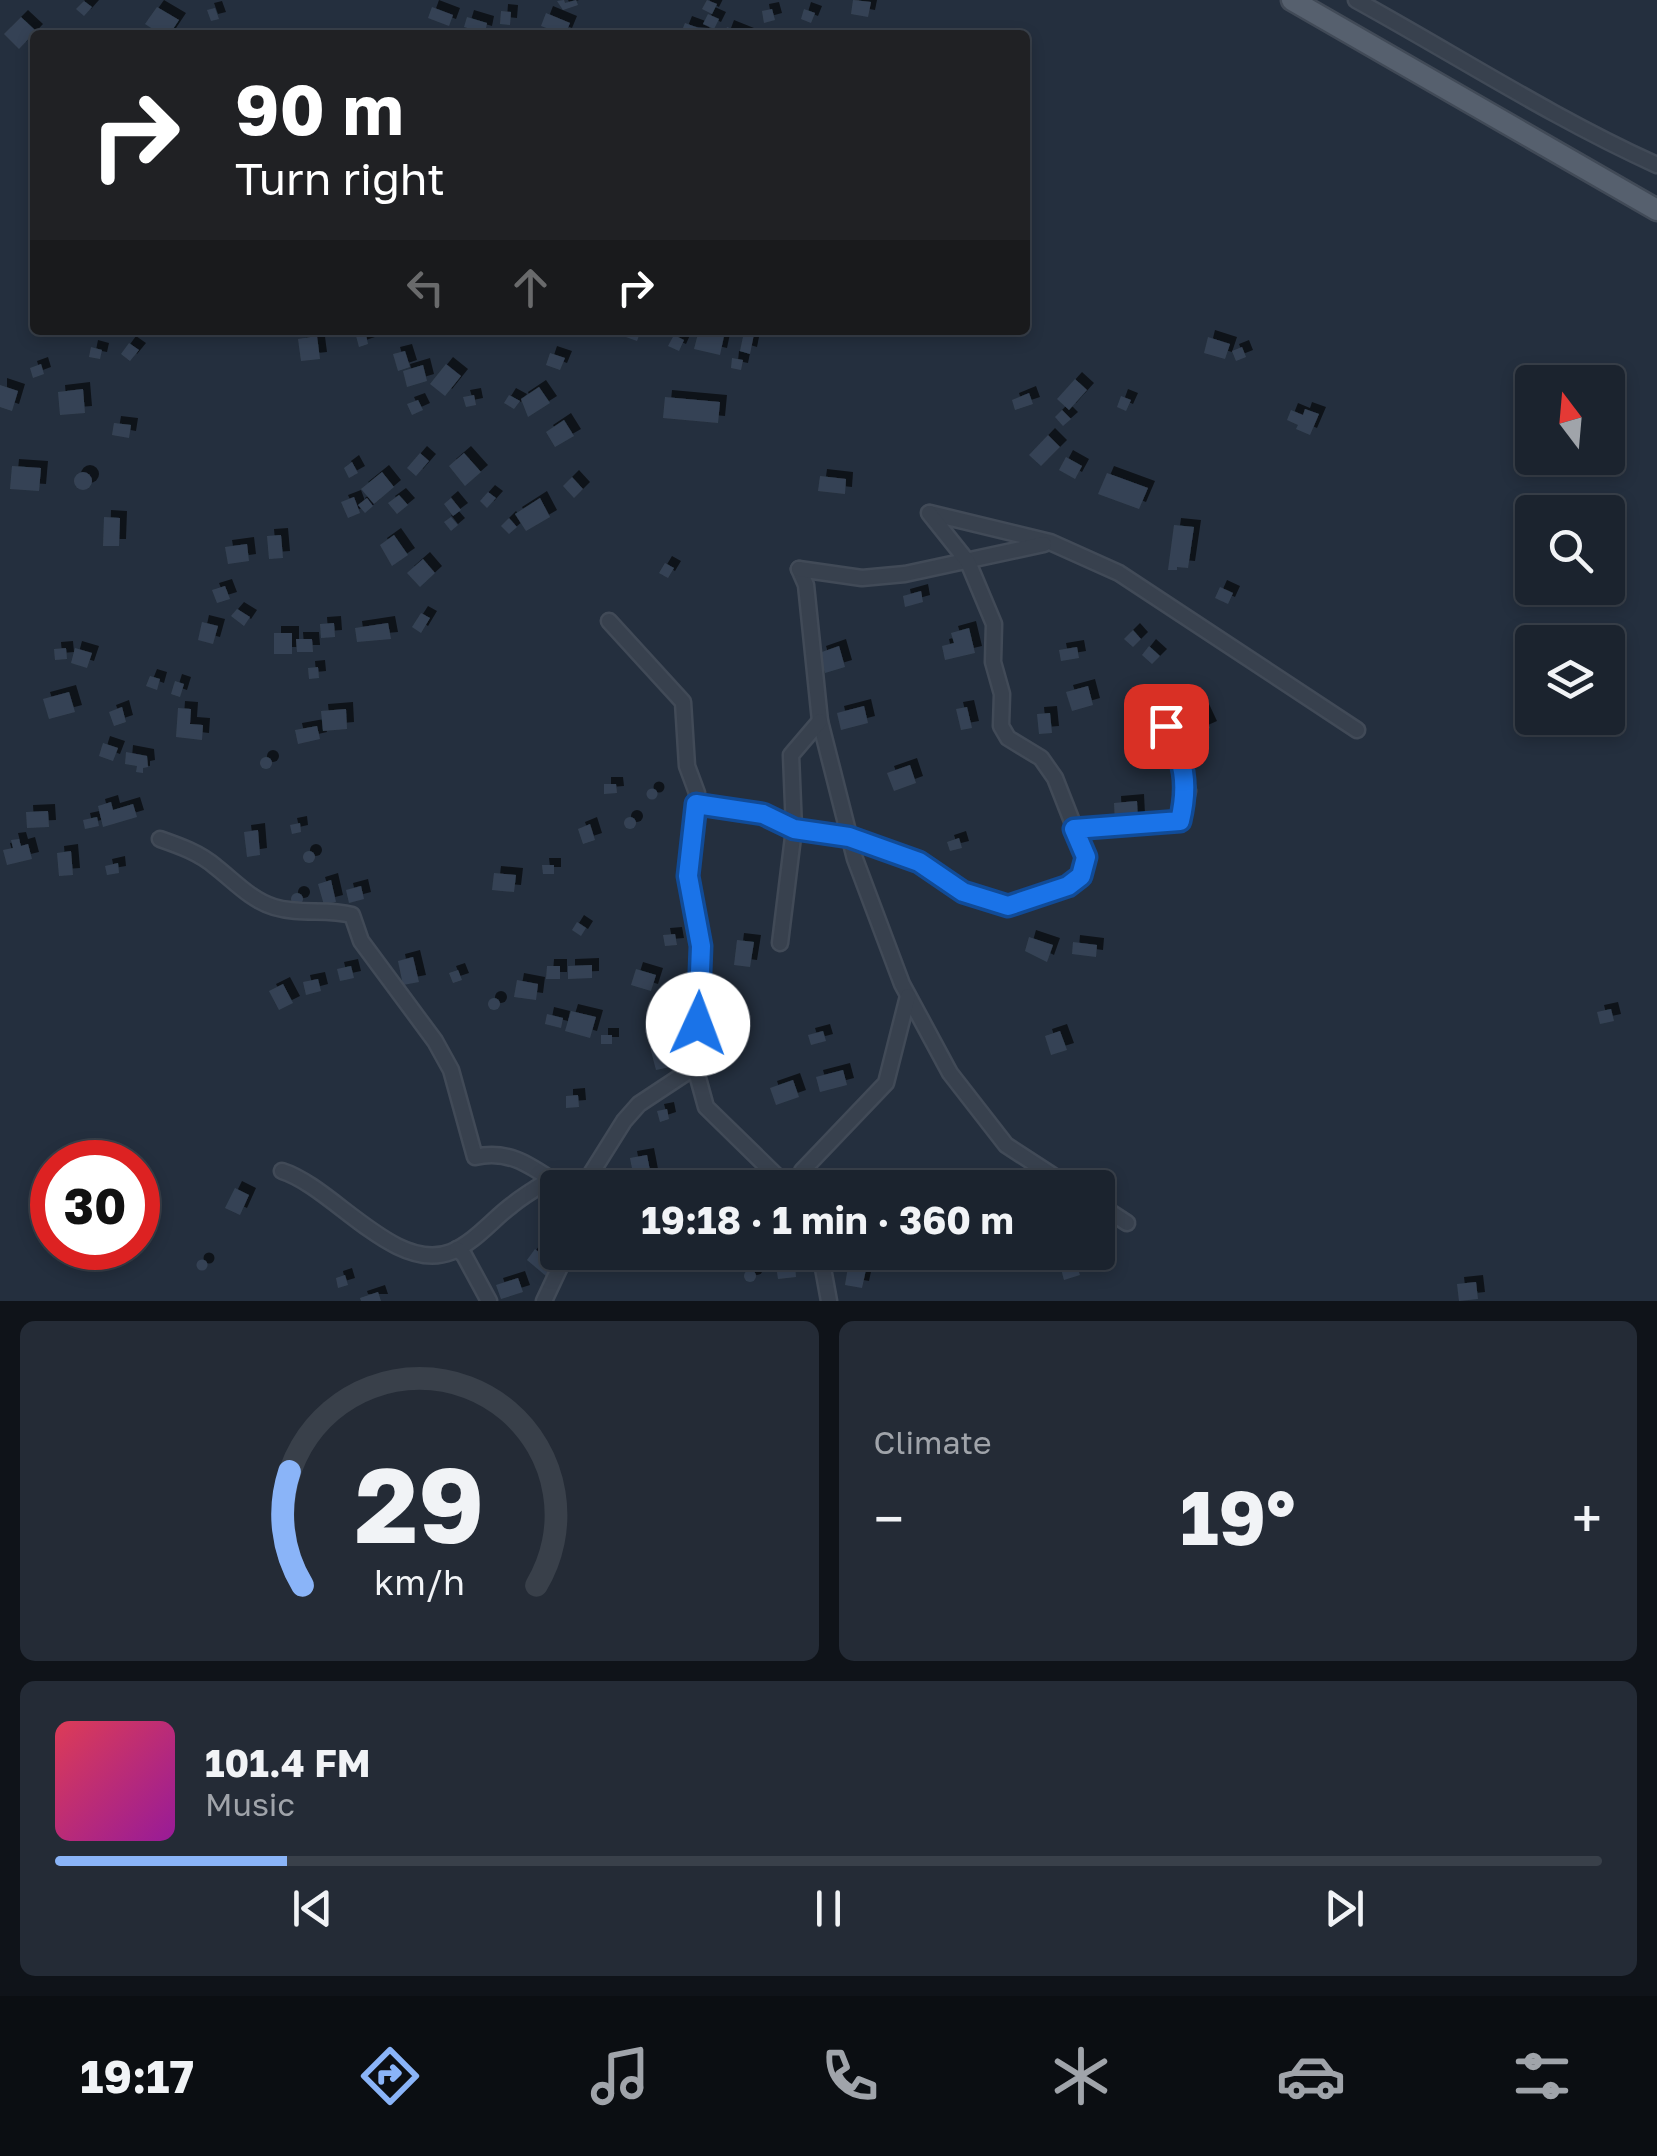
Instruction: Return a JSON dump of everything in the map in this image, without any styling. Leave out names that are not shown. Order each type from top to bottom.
[{"type":"main road","points":[[1292,0],[1657,210]]},
{"type":"street","points":[[1356,0],[1591,135],[1657,164]]},
{"type":"street","points":[[696,804],[763,814],[794,829],[849,837],[919,862],[963,892],[1008,906],[1068,886],[1081,876],[1086,857],[1055,778],[1042,758],[1008,738],[1001,726],[1002,694],[992,662],[994,624],[968,562],[929,513],[1050,542],[1120,573],[1357,730]]},
{"type":"street","points":[[1044,1170],[1006,1145],[950,1072],[908,996],[849,837],[820,720],[806,585],[799,569],[862,578],[968,562],[1050,542]]},
{"type":"street","points":[[609,620],[683,702],[687,766],[696,793],[688,876],[701,946],[695,1067],[706,1107],[771,1170]]},
{"type":"street","points":[[1074,829],[1180,821],[1188,791],[1179,752],[1153,700]]},
{"type":"street","points":[[780,943],[794,829],[791,755],[820,720]]},
{"type":"street","points":[[160,839],[198,854],[233,883],[273,907],[352,915],[361,941],[436,1041],[451,1070],[475,1157],[500,1154],[524,1161],[540,1172]]},
{"type":"street","points":[[804,1170],[886,1083],[908,996]]},
{"type":"street","points":[[593,1170],[639,1104],[695,1067]]},
{"type":"street","points":[[282,1171],[301,1177],[374,1232],[430,1257],[457,1249],[512,1204],[540,1191]]},
{"type":"street","points":[[1115,1215],[1127,1223]]},
{"type":"street","points":[[457,1249],[489,1301]]},
{"type":"street","points":[[544,1301],[559,1270]]},
{"type":"street","points":[[825,1270],[829,1301]]},
{"type":"building","points":[[576,0],[578,5],[563,10],[557,1]]},
{"type":"building","points":[[707,0],[717,4],[712,14],[702,9]]},
{"type":"building","points":[[853,0],[871,2],[868,17],[851,14]]},
{"type":"building","points":[[84,1],[92,7],[84,16],[76,9]]},
{"type":"building","points":[[157,7],[179,20],[172,30],[154,30],[145,24]]},
{"type":"building","points":[[432,7],[453,15],[449,26],[428,18]]},
{"type":"building","points":[[215,8],[219,19],[211,21],[207,10]]},
{"type":"building","points":[[772,9],[775,20],[764,23],[762,11]]},
{"type":"building","points":[[804,9],[815,13],[811,23],[801,19]]},
{"type":"building","points":[[501,11],[511,12],[510,25],[500,24]]},
{"type":"building","points":[[546,13],[570,23],[567,30],[541,26]]},
{"type":"building","points":[[708,14],[719,19],[714,29],[703,24]]},
{"type":"building","points":[[21,17],[35,30],[30,30],[30,37],[19,49],[4,34]]},
{"type":"building","points":[[467,17],[487,23],[486,30],[464,27]]},
{"type":"building","points":[[685,23],[704,30],[682,30]]},
{"type":"building","points":[[356,335],[366,335],[368,344],[359,347]]},
{"type":"building","points":[[674,335],[684,340],[679,351],[668,346]]},
{"type":"building","points":[[698,335],[724,336],[720,355],[694,349]]},
{"type":"building","points":[[743,335],[754,335],[750,354],[740,351]]},
{"type":"building","points":[[317,336],[320,359],[301,361],[298,339]]},
{"type":"building","points":[[1208,337],[1230,344],[1225,359],[1204,353]]},
{"type":"building","points":[[129,343],[139,350],[130,361],[121,354]]},
{"type":"building","points":[[91,347],[102,350],[100,359],[89,357]]},
{"type":"building","points":[[1242,347],[1246,357],[1236,361],[1232,351]]},
{"type":"building","points":[[405,351],[410,367],[398,371],[393,354]]},
{"type":"building","points":[[550,353],[565,358],[560,370],[546,365]]},
{"type":"building","points":[[732,358],[743,360],[741,370],[731,368]]},
{"type":"building","points":[[41,364],[44,374],[33,378],[30,368]]},
{"type":"building","points":[[446,364],[461,376],[445,396],[430,384]]},
{"type":"building","points":[[423,365],[427,381],[407,387],[403,371]]},
{"type":"building","points":[[1075,379],[1087,390],[1069,410],[1057,399]]},
{"type":"building","points":[[0,385],[18,391],[12,411],[0,407]]},
{"type":"building","points":[[539,387],[550,403],[528,417],[521,399]]},
{"type":"building","points":[[83,389],[85,413],[60,415],[58,392]]},
{"type":"building","points":[[1029,393],[1033,404],[1015,410],[1012,400]]},
{"type":"building","points":[[474,395],[476,405],[466,407],[463,397]]},
{"type":"building","points":[[509,395],[520,401],[514,409],[504,403]]},
{"type":"building","points":[[1121,396],[1131,400],[1126,411],[1117,407]]},
{"type":"building","points":[[665,397],[720,402],[718,423],[663,418]]},
{"type":"building","points":[[418,400],[423,410],[412,415],[407,404]]},
{"type":"building","points":[[1305,409],[1319,414],[1310,435],[1287,420],[1291,410],[1303,415]]},
{"type":"building","points":[[1062,410],[1071,419],[1063,426],[1055,417]]},
{"type":"building","points":[[564,420],[574,436],[555,447],[546,432]]},
{"type":"building","points":[[114,423],[131,425],[129,438],[112,435]]},
{"type":"building","points":[[1048,435],[1060,447],[1041,466],[1029,455]]},
{"type":"building","points":[[420,453],[429,461],[416,476],[407,468]]},
{"type":"building","points":[[464,453],[481,472],[465,486],[449,466]]},
{"type":"building","points":[[1066,457],[1082,466],[1075,479],[1059,470]]},
{"type":"building","points":[[352,462],[358,473],[349,478],[344,468]]},
{"type":"building","points":[[12,466],[41,468],[39,491],[10,489]]},
{"type":"building","points":[[83,472],[92,481],[83,490],[74,481]]},
{"type":"building","points":[[382,472],[394,487],[374,504],[361,489]]},
{"type":"building","points":[[1107,473],[1148,488],[1139,509],[1098,494]]},
{"type":"building","points":[[820,476],[846,479],[845,494],[818,491]]},
{"type":"building","points":[[572,477],[583,489],[574,498],[563,486]]},
{"type":"building","points":[[488,492],[496,498],[487,508],[480,501]]},
{"type":"building","points":[[399,495],[408,505],[397,514],[388,503]]},
{"type":"building","points":[[354,497],[360,513],[348,518],[341,502]]},
{"type":"building","points":[[367,498],[373,506],[365,513],[358,505]]},
{"type":"building","points":[[451,498],[461,510],[453,516],[444,504]]},
{"type":"building","points":[[540,498],[550,517],[526,531],[515,514]]},
{"type":"building","points":[[104,517],[120,518],[119,546],[103,546]]},
{"type":"building","points":[[451,517],[458,525],[451,531],[444,522]]},
{"type":"building","points":[[509,518],[517,527],[509,534],[501,526]]},
{"type":"building","points":[[1174,525],[1194,527],[1188,568],[1168,570]]},
{"type":"building","points":[[281,535],[283,558],[269,559],[267,536]]},
{"type":"building","points":[[394,535],[408,555],[392,566],[380,545]]},
{"type":"building","points":[[247,544],[249,561],[228,564],[225,547]]},
{"type":"building","points":[[423,559],[435,573],[420,587],[407,573]]},
{"type":"building","points":[[665,563],[674,568],[668,578],[659,573]]},
{"type":"building","points":[[225,586],[230,599],[217,603],[212,590]]},
{"type":"building","points":[[1220,587],[1233,593],[1228,604],[1215,598]]},
{"type":"building","points":[[921,591],[923,602],[905,607],[903,596]]},
{"type":"building","points":[[237,609],[250,617],[244,626],[231,616]]},
{"type":"building","points":[[421,613],[430,618],[421,633],[412,627]]},
{"type":"building","points":[[202,622],[218,626],[213,644],[198,640]]},
{"type":"building","points":[[334,623],[335,637],[321,638],[320,624]]},
{"type":"building","points":[[388,623],[391,639],[357,642],[355,628]]},
{"type":"building","points":[[969,628],[975,653],[945,660],[942,646],[954,643],[951,633]]},
{"type":"building","points":[[1133,630],[1141,639],[1133,647],[1124,639]]},
{"type":"building","points":[[274,633],[292,633],[292,654],[274,654]]},
{"type":"building","points":[[296,639],[312,639],[313,652],[297,652]]},
{"type":"building","points":[[839,646],[845,667],[825,673],[819,653]]},
{"type":"building","points":[[1149,646],[1160,656],[1152,664],[1142,655]]},
{"type":"building","points":[[1077,647],[1079,658],[1061,661],[1059,650]]},
{"type":"building","points":[[66,648],[67,659],[55,660],[54,649]]},
{"type":"building","points":[[75,648],[92,653],[87,668],[71,663]]},
{"type":"building","points":[[318,667],[319,678],[309,679],[308,668]]},
{"type":"building","points":[[150,676],[160,679],[157,690],[146,686]]},
{"type":"building","points":[[175,681],[184,684],[180,697],[171,694]]},
{"type":"building","points":[[1088,686],[1093,705],[1072,711],[1066,692]]},
{"type":"building","points":[[69,692],[75,712],[49,719],[43,699]]},
{"type":"building","points":[[864,706],[868,723],[841,730],[837,713]]},
{"type":"building","points":[[122,707],[126,722],[114,726],[109,712]]},
{"type":"building","points":[[967,707],[972,728],[961,730],[956,709]]},
{"type":"building","points":[[178,708],[191,709],[190,724],[203,725],[202,740],[176,737]]},
{"type":"building","points":[[346,709],[347,729],[323,731],[321,711]]},
{"type":"building","points":[[1202,711],[1210,728],[1181,741],[1173,724]]},
{"type":"building","points":[[1050,713],[1052,733],[1039,734],[1037,714]]},
{"type":"building","points":[[317,726],[320,739],[298,744],[295,730]]},
{"type":"building","points":[[103,743],[118,748],[113,761],[99,756]]},
{"type":"building","points":[[126,752],[147,756],[148,767],[143,768],[143,773],[136,772],[137,766],[125,764]]},
{"type":"building","points":[[266,757],[272,763],[266,769],[260,763]]},
{"type":"building","points":[[910,765],[916,783],[894,791],[887,773]]},
{"type":"building","points":[[604,784],[616,784],[617,793],[604,794]]},
{"type":"building","points":[[652,788],[658,794],[652,800],[646,794]]},
{"type":"building","points":[[1137,801],[1138,821],[1115,823],[1114,803]]},
{"type":"building","points":[[111,802],[113,810],[133,804],[137,817],[103,827],[98,806]]},
{"type":"building","points":[[48,811],[49,827],[27,828],[26,812]]},
{"type":"building","points":[[97,817],[99,826],[85,829],[83,820]]},
{"type":"building","points":[[630,817],[636,823],[630,829],[624,823]]},
{"type":"building","points":[[300,823],[301,832],[292,834],[290,825]]},
{"type":"building","points":[[590,824],[595,840],[583,844],[578,829]]},
{"type":"building","points":[[258,830],[260,855],[247,857],[244,832]]},
{"type":"building","points":[[959,838],[962,848],[950,851],[947,842]]},
{"type":"building","points":[[19,839],[21,846],[28,844],[32,859],[7,865],[3,850],[13,848],[11,840]]},
{"type":"building","points":[[71,851],[73,875],[59,876],[57,853]]},
{"type":"building","points":[[309,851],[315,857],[309,863],[303,857]]},
{"type":"building","points":[[118,863],[119,873],[107,875],[105,866]]},
{"type":"building","points":[[542,865],[554,865],[554,874],[543,874]]},
{"type":"building","points":[[494,873],[516,875],[514,892],[492,890]]},
{"type":"building","points":[[331,880],[336,902],[324,905],[318,884]]},
{"type":"building","points":[[361,886],[364,899],[349,903],[346,890]]},
{"type":"building","points":[[292,894],[302,894],[302,904],[292,904]]},
{"type":"building","points":[[577,922],[586,928],[581,936],[572,930]]},
{"type":"building","points":[[675,934],[677,945],[665,946],[663,935]]},
{"type":"building","points":[[1029,937],[1053,945],[1047,962],[1025,951]]},
{"type":"building","points":[[737,940],[754,942],[750,967],[734,965]]},
{"type":"building","points":[[1073,942],[1097,945],[1096,957],[1072,954]]},
{"type":"building","points":[[413,957],[419,982],[403,985],[398,961]]},
{"type":"building","points":[[592,965],[592,978],[568,979],[568,966]]},
{"type":"building","points":[[351,966],[354,978],[340,981],[337,969]]},
{"type":"building","points":[[547,966],[560,966],[560,979],[546,979]]},
{"type":"building","points":[[636,969],[656,975],[651,991],[631,985]]},
{"type":"building","points":[[458,970],[462,980],[453,983],[449,973]]},
{"type":"building","points":[[318,979],[321,991],[306,995],[303,982]]},
{"type":"building","points":[[517,980],[538,984],[536,1000],[514,997]]},
{"type":"building","points":[[283,984],[293,1003],[279,1010],[269,991]]},
{"type":"building","points":[[494,998],[500,1004],[494,1010],[488,1004]]},
{"type":"building","points":[[1611,1009],[1614,1021],[1600,1024],[1597,1012]]},
{"type":"building","points":[[571,1011],[596,1017],[590,1038],[565,1031]]},
{"type":"building","points":[[547,1014],[563,1018],[561,1028],[545,1024]]},
{"type":"building","points":[[728,1029],[732,1043],[711,1049],[707,1034]]},
{"type":"building","points":[[823,1031],[826,1041],[811,1045],[808,1035]]},
{"type":"building","points":[[1060,1031],[1067,1050],[1051,1055],[1045,1036]]},
{"type":"building","points":[[601,1035],[612,1035],[612,1044],[601,1044]]},
{"type":"building","points":[[664,1044],[670,1067],[656,1070],[650,1047]]},
{"type":"building","points":[[843,1070],[847,1085],[820,1092],[816,1077]]},
{"type":"building","points":[[793,1080],[799,1097],[776,1105],[770,1088]]},
{"type":"building","points":[[578,1095],[579,1107],[566,1108],[566,1096]]},
{"type":"building","points":[[667,1109],[669,1119],[660,1122],[657,1111]]},
{"type":"building","points":[[647,1155],[650,1170],[632,1170],[630,1158]]},
{"type":"building","points":[[235,1188],[249,1195],[240,1215],[225,1208]]},
{"type":"building","points":[[535,1249],[540,1253],[540,1270],[551,1270],[546,1276],[527,1260]]},
{"type":"building","points":[[202,1259],[208,1265],[202,1271],[196,1265]]},
{"type":"building","points":[[777,1270],[795,1270],[796,1277],[778,1279]]},
{"type":"building","points":[[848,1270],[866,1270],[862,1288],[845,1285]]},
{"type":"building","points":[[1061,1270],[1078,1270],[1080,1275],[1064,1280]]},
{"type":"building","points":[[745,1271],[755,1271],[755,1281],[745,1281]]},
{"type":"building","points":[[345,1275],[348,1285],[338,1288],[336,1278]]},
{"type":"building","points":[[518,1278],[523,1292],[501,1299],[496,1285]]},
{"type":"building","points":[[1476,1282],[1478,1299],[1459,1301],[1457,1284]]},
{"type":"building","points":[[378,1292],[381,1301],[361,1301],[360,1298]]},
{"type":"route","points":[[698,1024],[701,946],[688,876],[696,804],[763,814],[794,829],[849,837],[919,862],[963,892],[1008,906],[1068,886],[1081,876],[1086,857],[1074,829],[1180,821],[1188,791],[1179,752],[1166,726]]}]
